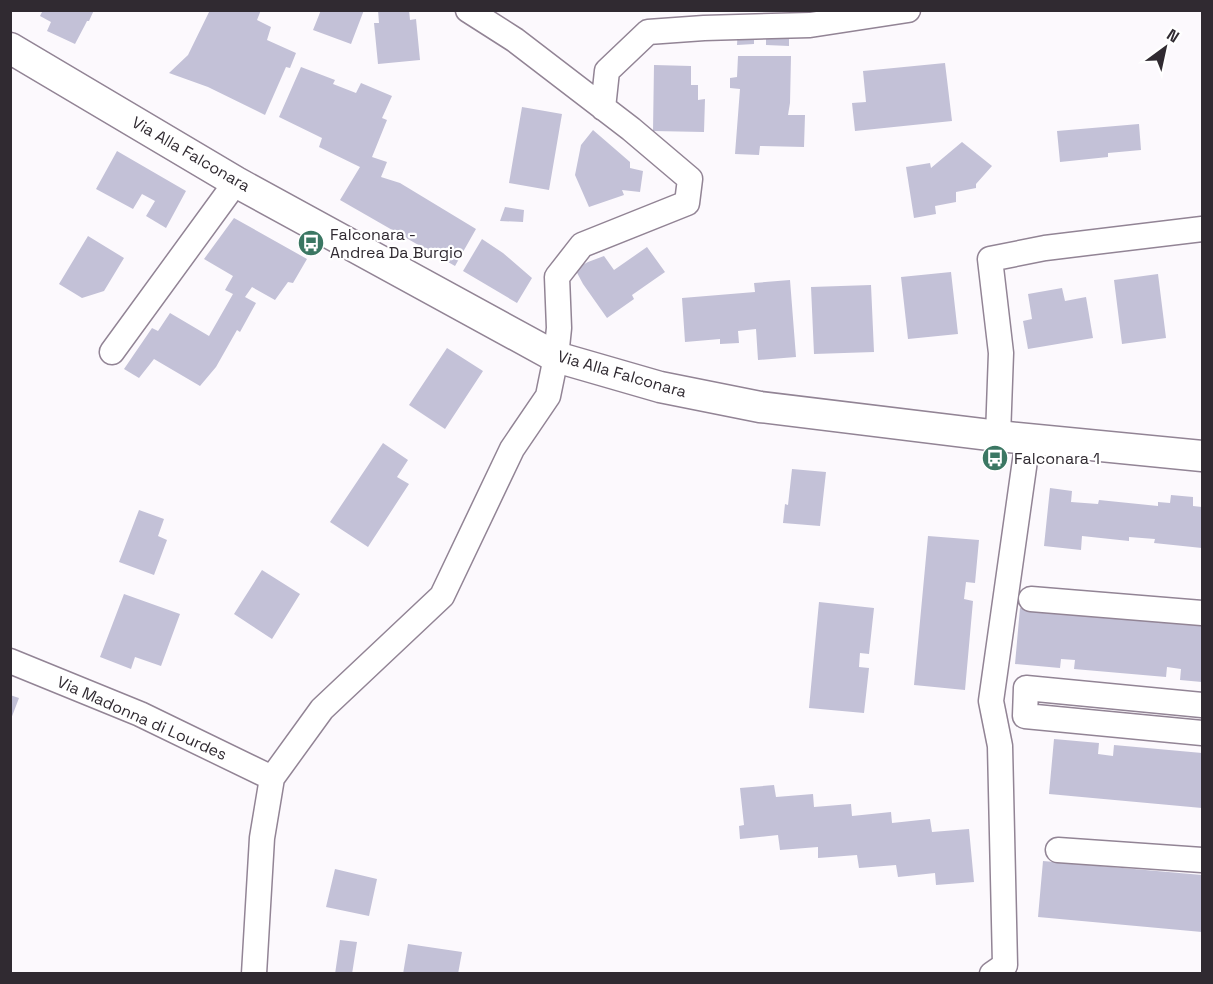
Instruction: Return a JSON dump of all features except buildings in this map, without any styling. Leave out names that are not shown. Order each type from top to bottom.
[{"type":"street","points":[[254,974],[262,838],[272,778],[322,709],[442,596],[512,449],[548,396],[559,328],[557,277],[582,245],[687,203],[690,179],[515,40],[468,10]]},
{"type":"street","points":[[603,108],[607,71],[648,32],[810,25],[908,10]]},
{"type":"street","name":"Via Alla Falconara","points":[[10,48],[236,182],[556,357],[660,387],[760,407],[998,436],[1203,456]]},
{"type":"street","points":[[112,352],[236,182]]},
{"type":"street","points":[[998,436],[1001,353],[990,259],[1046,248],[1203,229]]},
{"type":"street","points":[[992,974],[1005,965],[1000,746],[991,701],[1028,439]]},
{"type":"street","points":[[1031,599],[1203,613]]},
{"type":"street","name":"Via Madonna di Lourdes","points":[[10,661],[140,714],[272,778]]},
{"type":"street","points":[[1203,705],[1026,688],[1025,716],[1203,733]]},
{"type":"street","points":[[1058,850],[1203,860]]},
{"type":"place","name":"Falconara - Andrea Da Burgio","points":[[311,243]]},
{"type":"place","name":"Falconara 1","points":[[995,458]]}]
